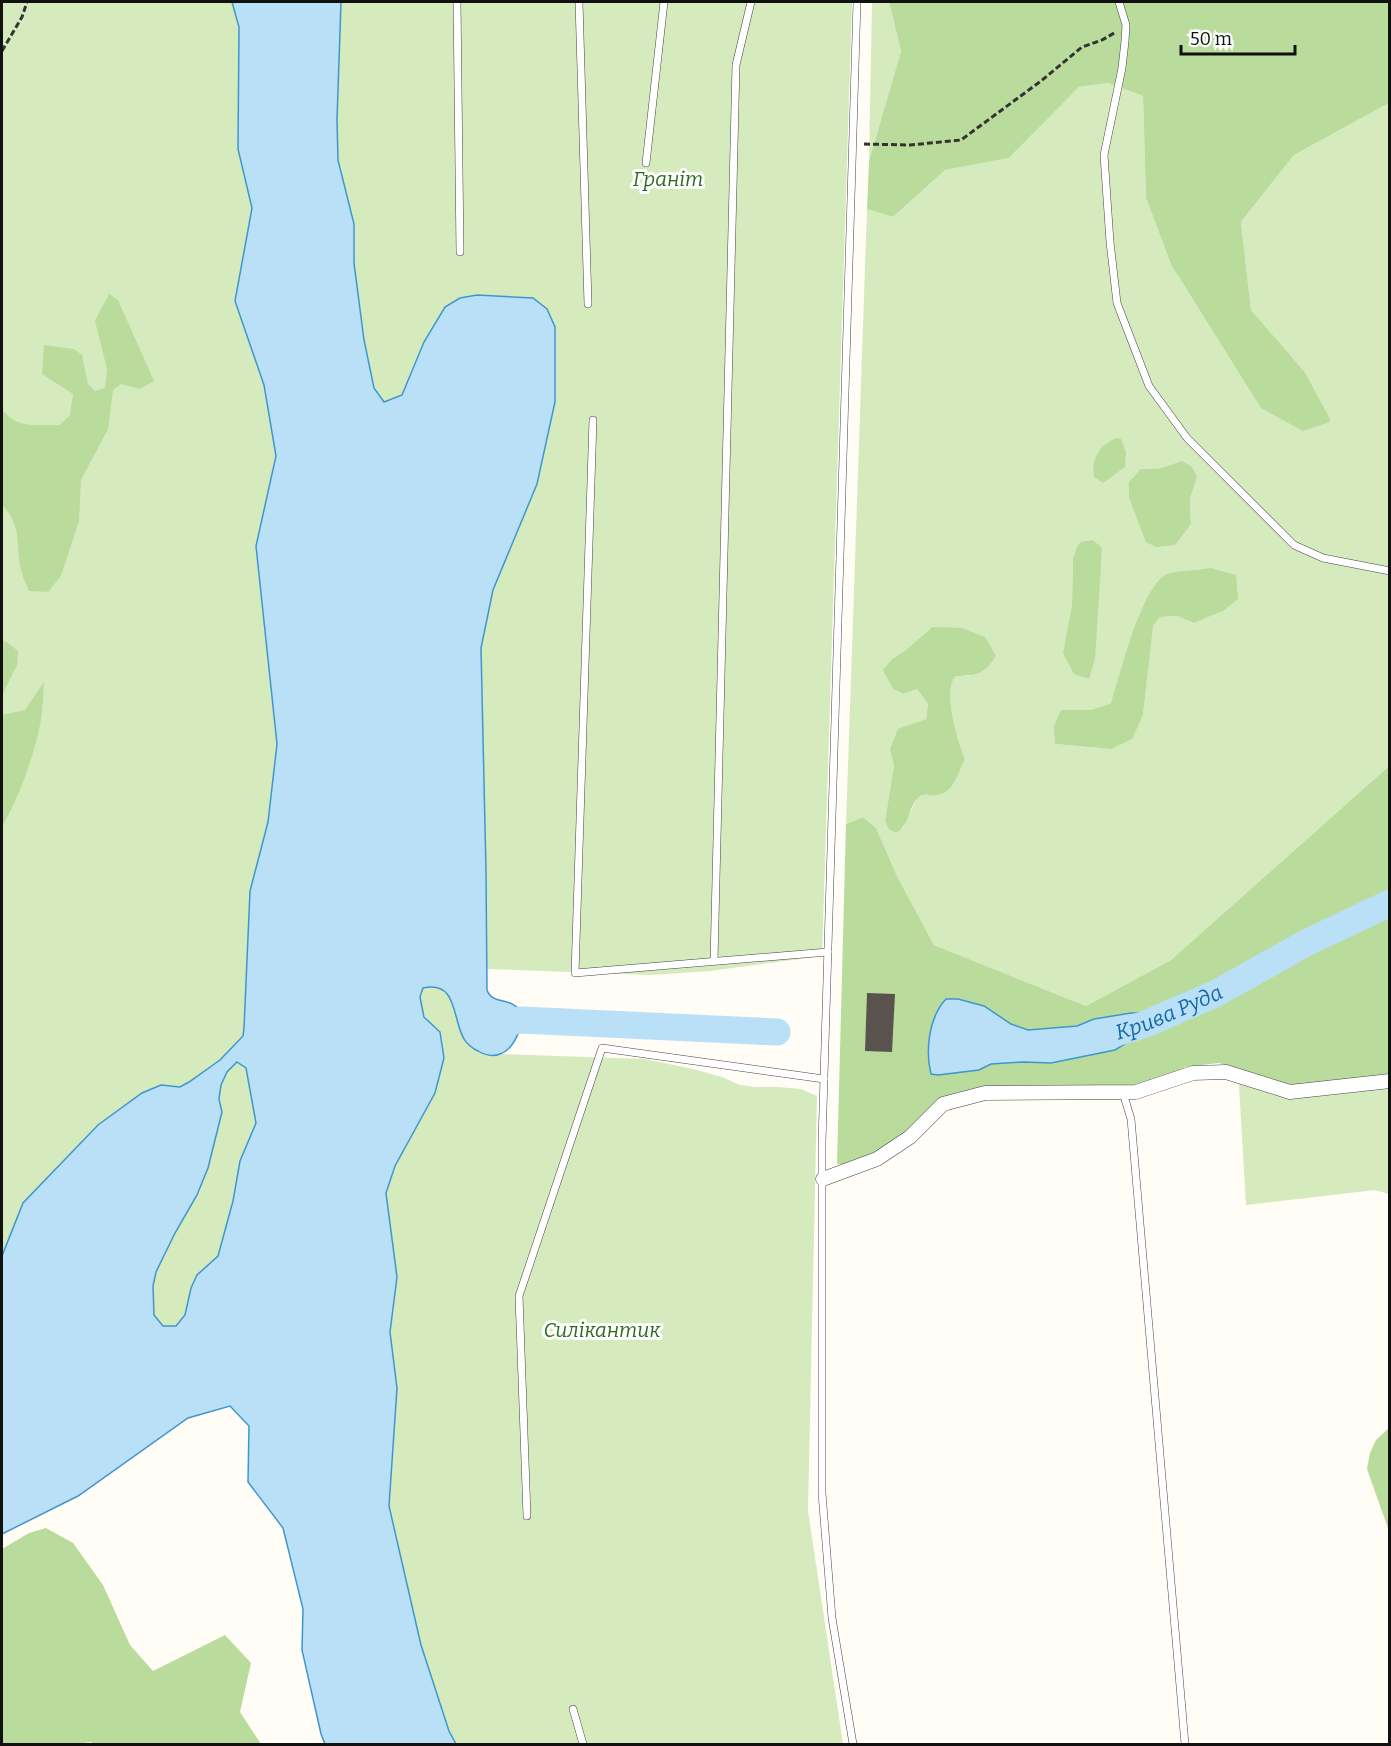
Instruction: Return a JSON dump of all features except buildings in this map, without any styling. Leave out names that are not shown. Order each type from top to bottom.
[{"type":"street","points":[[823,1179],[877,1159],[910,1137],[943,1104],[985,1093],[1136,1092],[1193,1073],[1226,1072],[1290,1092],[1389,1081]]},
{"type":"lane","points":[[457,2],[460,252]]},
{"type":"lane","points":[[579,2],[588,304]]},
{"type":"lane","points":[[646,163],[664,2]]},
{"type":"lane","points":[[714,962],[736,64],[751,2]]},
{"type":"lane","points":[[853,1744],[832,1618],[822,1492],[822,1142],[857,2]]},
{"type":"lane","points":[[1119,2],[1126,26],[1122,68],[1104,155],[1110,242],[1117,303],[1149,386],[1187,438],[1294,545],[1323,558],[1389,570]]},
{"type":"lane","points":[[593,420],[575,973],[828,952]]},
{"type":"lane","points":[[527,1516],[519,1296],[602,1048],[824,1079]]},
{"type":"lane","points":[[1123,1093],[1131,1119],[1185,1744]]},
{"type":"lane","points":[[573,1709],[583,1744]]},
{"type":"path","points":[[2,51],[22,17],[27,2]]},
{"type":"path","points":[[853,144],[910,145],[962,140],[1082,47],[1102,40],[1126,26]]},
{"type":"green space","points":[[2,2],[232,2],[239,27],[239,100],[275,117],[362,1184],[2,1476]]},
{"type":"green space","name":"Граніт","points":[[341,2],[852,2],[822,956],[710,971],[652,975],[487,969],[481,648],[493,590],[537,484],[555,402],[445,308],[424,342],[402,395],[384,402],[374,388],[364,340],[354,263],[354,224],[338,160]]},
{"type":"green space","points":[[872,2],[889,2],[901,51],[869,161]]},
{"type":"green space","points":[[889,2],[1389,2],[1389,103],[1294,155],[1241,222],[1251,310],[1304,371],[1330,422],[1303,431],[1261,408],[1172,267],[1146,198],[1143,96],[1108,83],[1079,87],[1009,158],[945,170],[893,217],[867,209],[869,161],[901,51]]},
{"type":"green space","points":[[1108,83],[1143,96],[1146,198],[1172,267],[1181,280],[1304,371],[1251,310],[1241,222],[1294,155],[1389,103],[1389,766],[1171,960],[1086,1006],[934,945],[897,876],[876,828],[863,817],[846,824],[867,209],[893,217],[945,170],[1009,158],[1079,87]],"holes":[[[1162,468],[1197,477],[1190,499],[1191,524],[1141,469]],[[1073,559],[1095,659],[1088,679],[1063,653],[1072,604]],[[1141,610],[1223,611],[1194,623],[1177,616],[1160,617],[1152,626],[1143,715],[1111,749],[1055,744],[1061,710],[1091,710],[1111,703]],[[932,627],[970,676],[956,676],[951,692],[953,716],[965,759],[940,795],[923,795],[917,798],[903,828],[885,821],[894,765],[926,719],[928,704],[917,689],[903,694],[893,689],[884,670],[892,659]]]},
{"type":"green space","points":[[109,294],[118,300],[154,381],[140,389],[121,384],[113,390],[108,429],[81,480],[79,521],[61,576],[48,592],[29,591],[23,578],[16,529],[9,513],[2,505],[2,409],[14,420],[36,425],[60,425],[70,415],[73,394],[42,374],[44,345],[74,349],[82,355],[88,384],[95,391],[105,388],[107,369],[95,321]]},
{"type":"green space","points":[[1116,438],[1121,439],[1126,452],[1125,467],[1103,483],[1094,477],[1095,459],[1105,445]]},
{"type":"green space","points":[[1182,461],[1192,467],[1197,477],[1190,499],[1191,524],[1175,545],[1156,547],[1146,542],[1129,498],[1129,482],[1141,469],[1162,468]]},
{"type":"green space","points":[[1093,540],[1102,548],[1095,659],[1089,679],[1074,674],[1063,653],[1072,604],[1073,559],[1081,542]]},
{"type":"green space","points":[[1211,568],[1236,575],[1238,599],[1223,611],[1194,623],[1177,616],[1160,617],[1153,626],[1143,715],[1132,739],[1111,749],[1055,744],[1054,726],[1061,710],[1091,710],[1111,703],[1140,615],[1156,584],[1168,574]]},
{"type":"green space","points":[[932,627],[962,628],[985,637],[996,656],[984,670],[975,674],[956,676],[952,683],[953,716],[965,759],[955,781],[943,793],[919,797],[904,825],[896,833],[889,829],[885,821],[894,765],[890,749],[898,729],[926,719],[928,704],[917,689],[903,694],[893,689],[883,670],[892,659]]},
{"type":"green space","points":[[2,641],[7,642],[18,651],[17,665],[2,695]]},
{"type":"green space","points":[[44,682],[41,720],[34,751],[20,791],[2,827],[2,715],[25,710]]},
{"type":"green space","points":[[1389,766],[1389,1073],[1368,1080],[1306,1088],[1282,1084],[1219,1063],[1185,1067],[1148,1090],[981,1096],[949,1108],[853,1166],[837,1164],[846,824],[863,817],[876,828],[897,876],[934,945],[1086,1006],[1171,960]]},
{"type":"green space","name":"Силікантик","points":[[433,986],[443,990],[453,1001],[457,1019],[494,1056],[502,1054],[645,1059],[693,1069],[740,1085],[801,1089],[817,1096],[808,1511],[843,1744],[456,1744],[449,1731],[421,1645],[389,1506],[397,1388],[390,1332],[397,1277],[386,1193],[440,1032],[426,1017],[421,1007],[423,988]]},
{"type":"green space","points":[[1238,1069],[1368,1080],[1389,1073],[1389,1194],[1375,1190],[1246,1205]]},
{"type":"green space","points":[[1389,1428],[1389,1531],[1367,1469],[1370,1453],[1376,1440]]},
{"type":"green space","points":[[46,1528],[73,1543],[103,1585],[130,1645],[153,1671],[225,1635],[251,1663],[240,1712],[261,1744],[93,1744],[91,1742],[2,1744],[2,1549],[29,1533]]},
{"type":"water","points":[[232,2],[341,2],[338,160],[354,224],[354,263],[364,340],[374,388],[384,402],[402,395],[424,342],[445,307],[460,298],[477,295],[533,298],[547,309],[555,327],[555,402],[537,484],[493,590],[481,648],[487,990],[493,998],[512,1004],[520,1011],[520,1029],[514,1042],[505,1052],[494,1055],[483,1054],[464,1039],[448,995],[434,987],[423,988],[420,997],[424,1017],[440,1032],[444,1058],[435,1093],[395,1166],[386,1193],[397,1277],[390,1332],[397,1388],[389,1506],[421,1645],[449,1731],[456,1744],[325,1744],[302,1650],[303,1609],[283,1528],[248,1482],[249,1426],[230,1406],[188,1418],[78,1496],[2,1534],[2,1256],[23,1203],[98,1125],[142,1093],[161,1085],[180,1087],[189,1082],[220,1060],[243,1036],[250,891],[268,822],[277,744],[256,546],[276,456],[264,385],[235,301],[252,208],[238,149],[239,27]],"holes":[[[237,1062],[246,1068],[256,1123],[240,1161],[233,1201],[218,1256],[197,1275],[191,1288],[185,1315],[176,1326],[163,1326],[154,1315],[153,1286],[156,1272],[197,1195],[208,1168],[222,1112],[219,1099],[221,1085],[227,1072]]]},
{"type":"water","points":[[946,999],[958,999],[984,1006],[1011,1024],[1028,1030],[1077,1026],[1094,1019],[1131,1013],[1138,1013],[1143,1017],[1143,1025],[1138,1036],[1115,1050],[1051,1063],[991,1064],[979,1070],[931,1074],[928,1055],[932,1024],[940,1006]]},
{"type":"waterway","name":"Крива Руда","points":[[1109,1035],[1143,1025],[1215,994],[1306,943],[1390,903]]},
{"type":"waterway","points":[[514,1021],[777,1032]]}]
